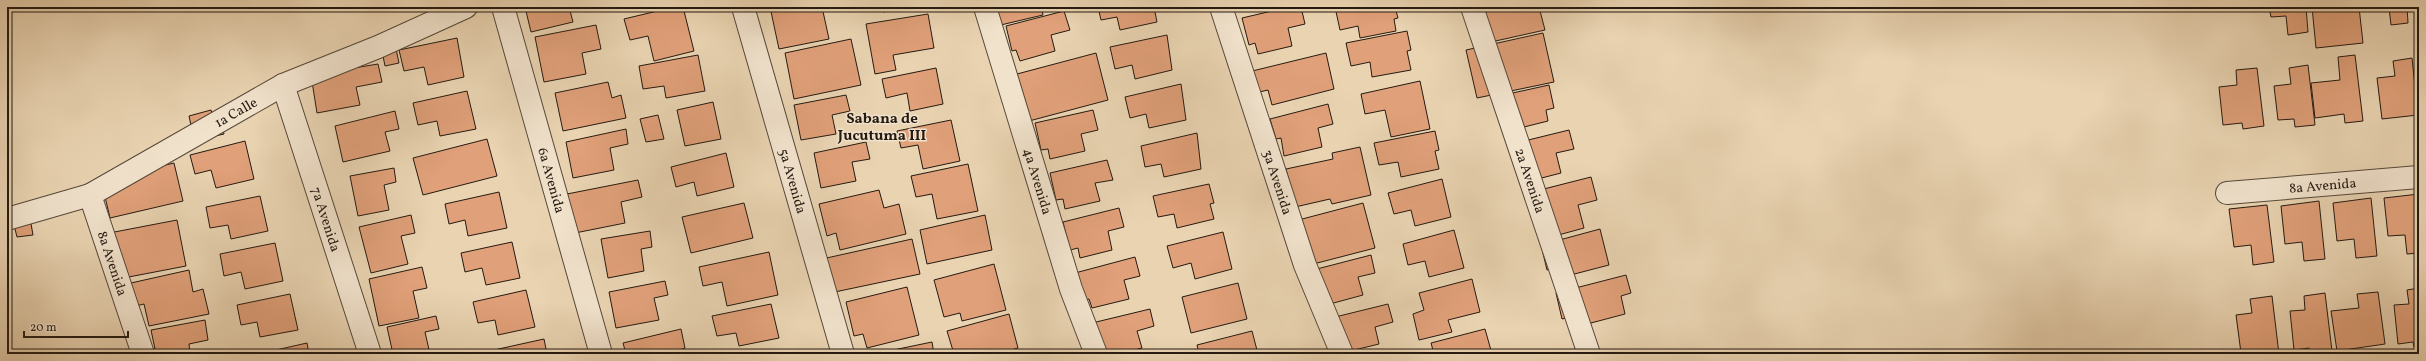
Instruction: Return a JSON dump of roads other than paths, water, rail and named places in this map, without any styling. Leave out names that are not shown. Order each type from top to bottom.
[{"type":"street","name":"1a Calle","points":[[7,219],[90,195],[283,85],[378,47],[466,7]]},
{"type":"street","name":"6a Avenida","points":[[503,7],[601,354]]},
{"type":"street","name":"5a Avenida","points":[[743,7],[843,354]]},
{"type":"street","name":"4a Avenida","points":[[985,7],[1071,289],[1096,354]]},
{"type":"street","name":"3a Avenida","points":[[1221,7],[1305,265],[1342,354]]},
{"type":"street","name":"2a Avenida","points":[[1472,7],[1589,354]]},
{"type":"street","name":"7a Avenida","points":[[283,85],[370,354]]},
{"type":"street","name":"8a Avenida","points":[[2227,193],[2419,177]]},
{"type":"street","name":"8a Avenida","points":[[90,195],[143,354]]},
{"type":"district","name":"Sabana de Jucutuma III","points":[[882,126]]}]
